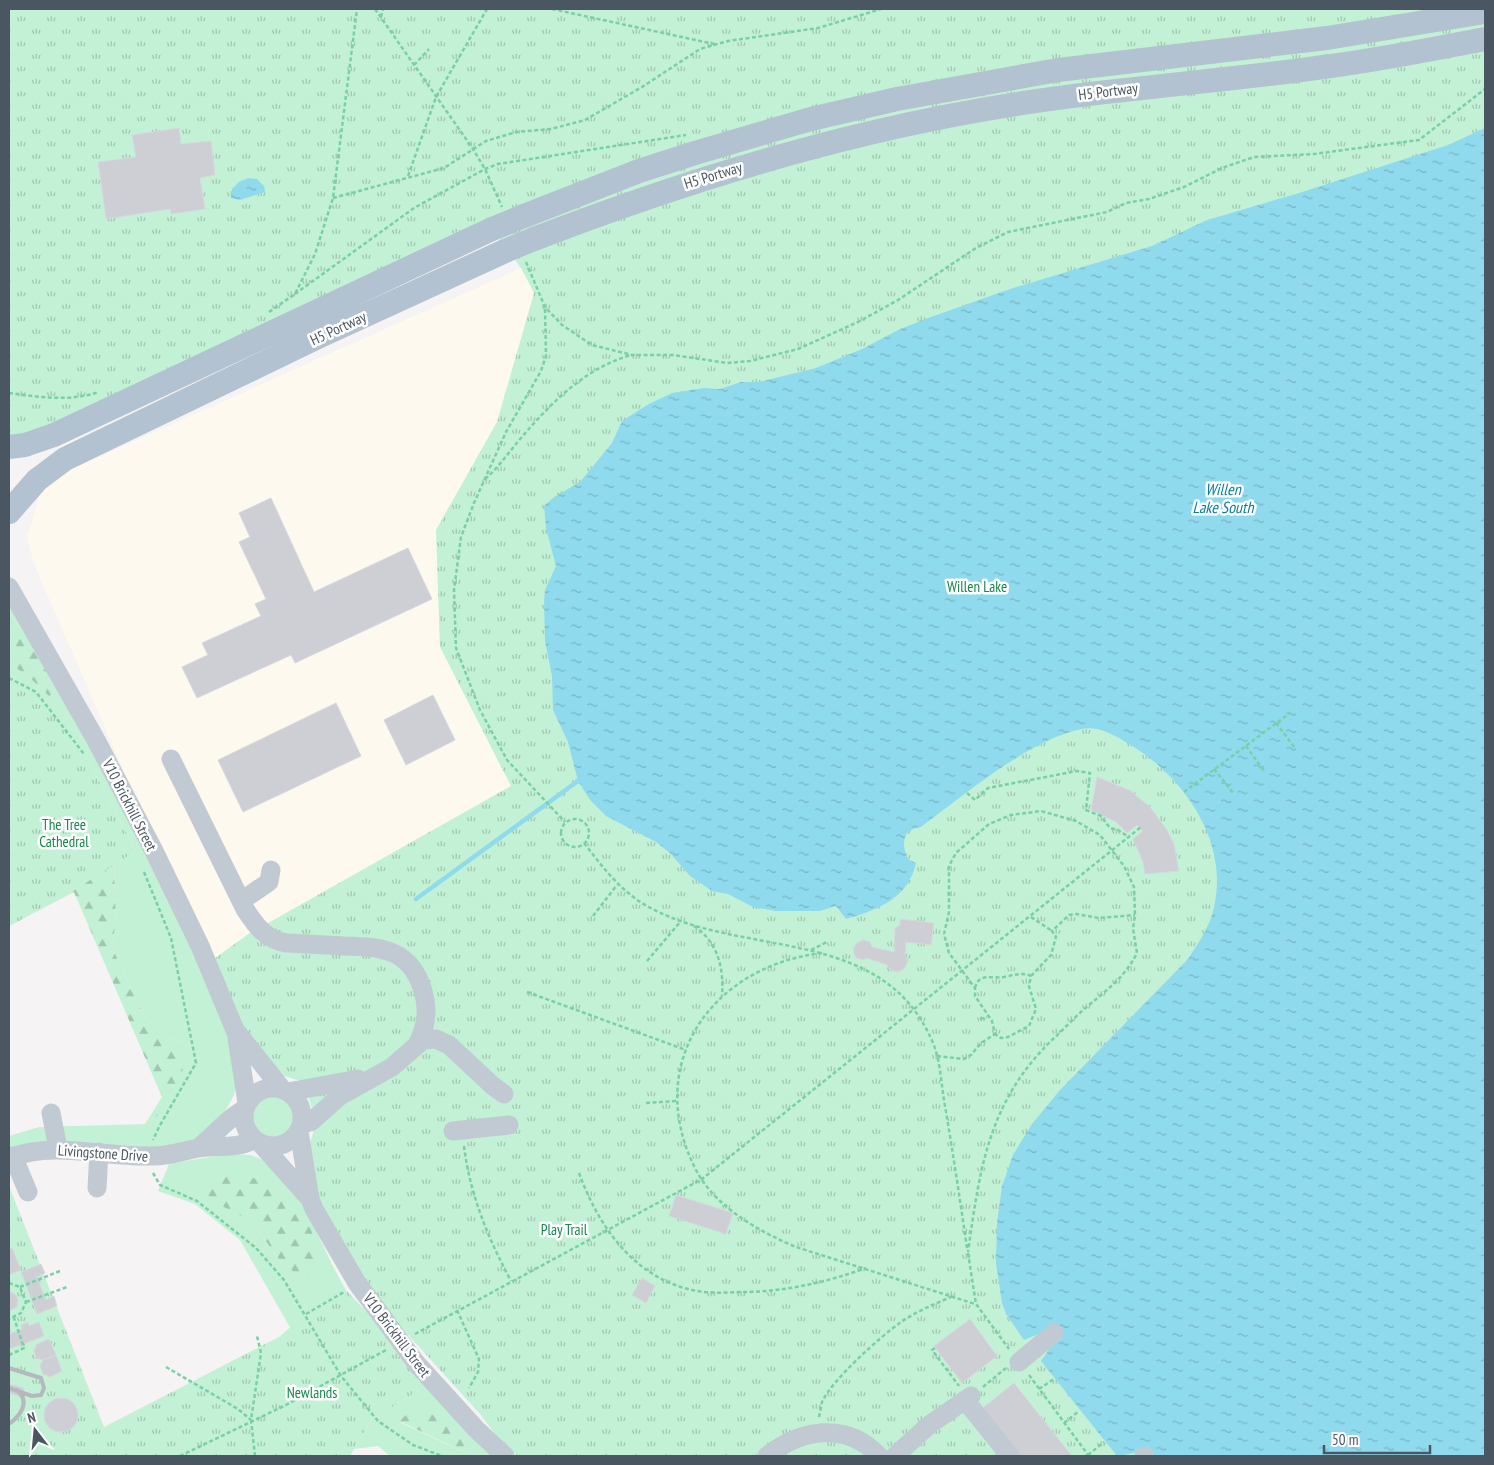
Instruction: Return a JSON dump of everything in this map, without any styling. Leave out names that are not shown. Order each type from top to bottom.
[{"type":"main road","name":"H5 Portway","points":[[9,447],[25,445],[54,435],[507,219],[694,153],[811,119],[898,99],[1058,70],[1327,38],[1485,12]]},
{"type":"main road","name":"H5 Portway","points":[[9,512],[37,480],[65,458],[320,336],[521,248],[698,180],[816,146],[980,110],[1061,97],[1329,66],[1485,40]]},
{"type":"street","name":"V10 Brickhill Street","points":[[9,587],[96,740],[200,946],[235,1030],[246,1106]]},
{"type":"street","points":[[171,759],[241,901],[258,928],[268,938],[278,942],[382,948],[404,960],[414,970],[426,999],[425,1027],[418,1043]]},
{"type":"street","points":[[241,901],[269,882],[271,870]]},
{"type":"street","name":"V10 Brickhill Street","points":[[235,1030],[285,1091]]},
{"type":"street","points":[[300,1128],[312,1121],[340,1096],[376,1074],[392,1067],[418,1043],[428,1039],[445,1042],[500,1086]]},
{"type":"street","points":[[285,1091],[299,1103],[302,1118],[300,1128],[294,1138],[278,1146],[258,1142],[244,1123],[246,1106],[262,1090],[285,1091],[343,1083],[376,1074]]},
{"type":"street","name":"Livingstone Drive","points":[[198,1148],[246,1106]]},
{"type":"street","points":[[51,1113],[58,1148]]},
{"type":"street","points":[[458,1130],[509,1125]]},
{"type":"street","name":"V10 Brickhill Street","points":[[300,1128],[310,1199]]},
{"type":"street","name":"V10 Brickhill Street","points":[[258,1142],[310,1199],[357,1282],[416,1363],[476,1429],[505,1456]]},
{"type":"street","name":"Livingstone Drive","points":[[11,1157],[58,1148],[152,1156],[174,1155],[198,1148],[244,1145],[258,1142]]},
{"type":"street","points":[[97,1188],[99,1152]]},
{"type":"street","points":[[11,1157],[28,1192]]},
{"type":"street","points":[[1018,1361],[1054,1333]]},
{"type":"street","points":[[895,1456],[965,1392],[1010,1456]]},
{"type":"street","points":[[766,1456],[784,1443],[804,1435],[819,1433],[839,1435],[856,1440],[868,1446],[879,1456]]},
{"type":"path","points":[[265,314],[295,294],[315,254],[333,198],[357,9]]},
{"type":"path","points":[[374,9],[473,149],[485,169],[507,219]]},
{"type":"path","points":[[381,17],[382,9]]},
{"type":"path","points":[[408,177],[436,97],[487,9]]},
{"type":"path","points":[[552,9],[716,44]]},
{"type":"path","points":[[333,198],[444,168],[486,142],[516,132],[551,130],[585,120],[642,87],[700,49],[716,44],[818,28],[881,9]]},
{"type":"path","points":[[414,65],[429,49]]},
{"type":"path","points":[[545,307],[562,325],[592,345],[632,355],[673,355],[727,363],[764,358],[798,349],[858,322],[898,300],[976,248],[1008,232],[1108,212],[1126,203],[1184,187],[1222,168],[1254,158],[1330,153],[1419,140],[1485,89]]},
{"type":"path","points":[[521,248],[545,307],[546,356],[541,371],[506,432],[484,479],[461,537],[454,590],[456,648],[480,710],[507,760],[565,822]]},
{"type":"path","points":[[484,479],[499,467],[542,415],[572,386],[595,369],[611,361],[632,355]]},
{"type":"path","points":[[9,393],[53,399],[75,397],[103,390]]},
{"type":"path","points":[[9,678],[36,692],[87,758]]},
{"type":"path","points":[[1184,792],[1290,713]]},
{"type":"path","points":[[1276,723],[1295,748]]},
{"type":"path","points":[[1246,746],[1264,770]]},
{"type":"path","points":[[1214,769],[1234,794]]},
{"type":"path","points":[[967,793],[975,800],[988,788],[1077,772],[1090,773],[1086,810],[1101,816],[1110,828],[1118,830],[1129,837]]},
{"type":"path","points":[[968,1252],[979,1176],[989,1137],[1006,1100],[1036,1057],[1082,1011],[1113,987],[1133,962],[1137,953],[1133,928],[1135,915],[1134,887],[1113,850],[1100,835],[1084,824],[1061,815],[1041,811],[1011,815],[989,824],[956,853],[949,866],[950,903],[944,934],[945,943],[961,971],[975,988]]},
{"type":"path","points":[[574,818],[585,822],[589,833],[584,843],[577,847],[566,844],[560,833],[565,822],[574,818]]},
{"type":"path","points":[[414,1334],[511,1280],[702,1179],[1141,827]]},
{"type":"path","points":[[584,843],[617,885],[643,904],[690,924],[754,940],[826,953],[869,971],[885,980],[914,1010],[932,1042],[937,1056],[976,1304],[1088,1455],[1104,1442]]},
{"type":"path","points":[[143,868],[171,938],[196,1062],[159,1127],[153,1142]]},
{"type":"path","points":[[593,916],[617,885]]},
{"type":"path","points":[[1052,931],[1069,915],[1076,914],[1099,918],[1135,915]]},
{"type":"path","points":[[1030,917],[1052,931],[1056,937],[1051,955],[1031,976],[1030,986],[1036,1009],[1029,1026],[1008,1037],[1001,1038],[995,1034],[992,1022],[975,996],[975,988],[980,980],[991,976],[1002,978],[1020,974],[1031,976]]},
{"type":"path","points":[[647,961],[682,921]]},
{"type":"path","points":[[690,924],[709,939],[715,949],[722,973],[722,996]]},
{"type":"path","points":[[810,950],[827,942]]},
{"type":"path","points":[[826,953],[801,956],[762,969],[741,981],[722,996],[700,1024],[686,1050],[676,1084],[676,1101],[683,1136],[696,1170],[727,1207],[764,1232],[796,1248],[866,1268],[976,1304]]},
{"type":"path","points":[[526,992],[686,1050]]},
{"type":"path","points":[[980,1018],[987,1017]]},
{"type":"path","points":[[937,1056],[964,1059],[971,1055],[981,1043],[995,1034]]},
{"type":"path","points":[[646,1103],[676,1101]]},
{"type":"path","points":[[458,1130],[474,1197],[486,1233],[511,1280]]},
{"type":"path","points":[[153,1170],[154,1176],[160,1185],[197,1201],[256,1248],[284,1280],[306,1314],[341,1376],[378,1421],[413,1445],[442,1456]]},
{"type":"path","points":[[579,1173],[586,1193],[607,1230],[619,1246],[640,1266],[679,1287],[699,1292],[770,1291],[800,1288],[866,1268]]},
{"type":"path","points":[[9,1283],[20,1287],[60,1271]]},
{"type":"path","points":[[20,1287],[26,1302]]},
{"type":"path","points":[[9,1319],[21,1313],[26,1302],[67,1287]]},
{"type":"path","points":[[306,1314],[348,1290]]},
{"type":"path","points":[[819,1433],[822,1403],[831,1388],[846,1371],[900,1323],[916,1313],[953,1296]]},
{"type":"path","points":[[457,1310],[479,1359],[478,1372],[468,1388]]},
{"type":"path","points":[[9,1355],[24,1348],[14,1318]]},
{"type":"path","points":[[255,1456],[250,1420],[261,1353],[257,1336]]},
{"type":"path","points":[[935,1348],[932,1350],[965,1392],[1018,1361]]},
{"type":"path","points":[[180,1456],[341,1376],[386,1350]]},
{"type":"path","points":[[166,1367],[238,1408],[250,1420]]},
{"type":"path","points":[[1039,1390],[1054,1378]]},
{"type":"path","points":[[1064,1423],[1079,1411]]},
{"type":"shaded area","points":[[521,268],[535,293],[497,422],[436,530],[440,647],[511,786],[247,935],[207,964],[34,564],[27,539],[43,482]]},
{"type":"green space","name":"Willen Lake","points":[[9,9],[1485,9],[1485,1456],[518,1456],[502,1443],[480,1414],[389,1314],[334,1231],[316,1192],[309,1146],[313,1133],[312,1109],[304,1082],[281,1075],[264,1061],[207,964],[247,935],[511,786],[440,647],[436,530],[497,422],[534,293],[521,268],[492,229],[9,447]]},
{"type":"green space","points":[[9,600],[96,740],[207,964],[233,1054],[237,1080],[234,1095],[222,1117],[207,1132],[185,1144],[156,1148],[9,1158],[9,1136],[39,1127],[145,1124],[157,1116],[180,1042],[158,1032],[143,1014],[111,945],[116,925],[114,865],[136,851],[87,758],[36,692],[9,678],[9,663],[28,676],[49,696],[38,651],[9,613]]},
{"type":"green space","points":[[9,613],[38,651],[58,689],[49,696],[28,676],[9,663]]},
{"type":"green space","name":"The Tree Cathedral","points":[[9,678],[36,692],[87,758],[136,851],[73,891],[9,926]]},
{"type":"green space","points":[[104,831],[114,865],[116,925],[111,945],[143,1014],[158,1032],[180,1042],[183,1076],[157,1116],[145,1124],[162,1097],[74,892],[9,926],[9,900]]},
{"type":"green space","points":[[277,1097],[284,1100],[290,1106],[293,1117],[292,1125],[284,1134],[277,1137],[269,1137],[262,1134],[254,1125],[253,1113],[256,1106],[265,1098]]},
{"type":"green space","points":[[226,1154],[249,1155],[266,1162],[281,1175],[294,1192],[318,1234],[346,1290],[308,1312],[291,1329],[240,1240],[195,1204],[158,1191],[169,1164]],"holes":[[[262,1183],[284,1190],[279,1259],[251,1221]]]},
{"type":"green space","points":[[230,1169],[284,1190],[311,1228],[317,1263],[316,1275],[302,1279],[279,1259],[251,1221],[222,1206],[205,1193],[209,1179]]},
{"type":"green space","name":"Newlands","points":[[9,1186],[104,1427],[279,1337],[308,1312],[346,1290],[379,1325],[405,1364],[426,1386],[371,1420],[350,1456],[9,1456]]},
{"type":"green space","points":[[426,1386],[493,1456],[390,1456],[378,1446],[354,1449],[371,1420]],"holes":[[[399,1422],[465,1430],[466,1453]]]},
{"type":"green space","points":[[410,1412],[424,1413],[448,1419],[461,1426],[465,1431],[470,1446],[466,1453],[399,1421]]},
{"type":"water","name":"Willen Lake South","points":[[1485,128],[1485,1456],[1145,1456],[1141,1452],[1117,1456],[1041,1361],[1057,1338],[1050,1329],[1024,1340],[1006,1314],[1002,1303],[996,1263],[997,1223],[1002,1186],[1013,1155],[1032,1124],[1060,1090],[1187,960],[1207,928],[1214,907],[1217,883],[1215,860],[1209,837],[1199,815],[1171,777],[1134,747],[1109,733],[1096,729],[1082,729],[1041,744],[1020,756],[921,827],[910,831],[905,838],[904,848],[908,859],[916,863],[912,875],[899,894],[869,912],[846,919],[836,906],[820,911],[776,911],[753,907],[728,894],[712,891],[690,876],[670,853],[656,842],[606,816],[590,800],[578,781],[568,742],[553,710],[552,676],[545,641],[544,601],[545,590],[556,566],[546,528],[544,506],[554,497],[580,482],[612,443],[622,421],[647,405],[672,393],[704,388],[720,389],[741,382],[759,382],[816,368],[862,349],[900,329],[931,317],[1010,289],[1152,246],[1207,220],[1299,193],[1448,145]]},
{"type":"water","points":[[249,178],[257,179],[264,186],[265,192],[240,200],[231,198],[232,189],[239,182]]},
{"type":"building","points":[[179,128],[181,144],[211,141],[215,175],[200,178],[205,209],[171,214],[170,209],[106,219],[98,162],[136,157],[132,135]]},
{"type":"building","points":[[271,498],[314,592],[408,548],[432,599],[295,663],[291,655],[197,698],[182,667],[208,655],[202,643],[261,616],[255,604],[266,599],[239,542],[250,537],[239,513]]},
{"type":"building","points":[[433,695],[455,740],[406,765],[384,720]]},
{"type":"building","points":[[336,703],[361,756],[243,812],[218,760]]},
{"type":"building","points":[[1097,777],[1129,790],[1150,807],[1167,830],[1174,844],[1179,871],[1145,874],[1143,862],[1133,839],[1143,831],[1137,825],[1127,833],[1116,822],[1091,810]]},
{"type":"building","points":[[900,919],[934,923],[931,945],[906,942],[905,955],[908,961],[904,969],[898,972],[889,969],[887,965],[867,958],[863,960],[856,958],[853,950],[856,944],[863,940],[870,942],[872,947],[894,952],[895,928],[900,925]]},
{"type":"building","points":[[676,1195],[733,1213],[726,1234],[669,1216]]},
{"type":"building","points":[[12,1248],[21,1270],[9,1275],[9,1250]]},
{"type":"building","points":[[41,1264],[45,1273],[37,1277],[46,1300],[54,1296],[57,1306],[37,1314],[21,1272]]},
{"type":"building","points":[[642,1278],[655,1286],[646,1303],[632,1295]]},
{"type":"building","points":[[9,1291],[15,1294],[18,1300],[17,1307],[9,1311]]},
{"type":"building","points":[[970,1319],[997,1356],[962,1383],[934,1346]]},
{"type":"building","points":[[28,1322],[29,1326],[39,1322],[44,1336],[9,1349],[9,1334],[22,1329],[21,1325]]},
{"type":"building","points":[[49,1339],[56,1355],[43,1360],[36,1358],[34,1351],[37,1344]]},
{"type":"building","points":[[56,1355],[62,1371],[50,1377],[43,1374],[40,1366],[43,1360]]},
{"type":"building","points":[[1014,1383],[1072,1456],[1017,1456],[980,1410]]},
{"type":"building","points":[[9,1384],[24,1388],[21,1397],[9,1393]]},
{"type":"building","points":[[61,1398],[73,1403],[78,1415],[73,1427],[61,1432],[49,1427],[44,1415],[49,1403]]},
{"type":"waterway","points":[[416,899],[578,781]]},
{"type":"railway","points":[[9,1368],[41,1378],[44,1388],[41,1395],[32,1396],[9,1388]]},
{"type":"railway","points":[[9,1424],[17,1417],[24,1404],[17,1390]]},
{"type":"park label","name":"Play Trail","points":[[564,1229]]}]
